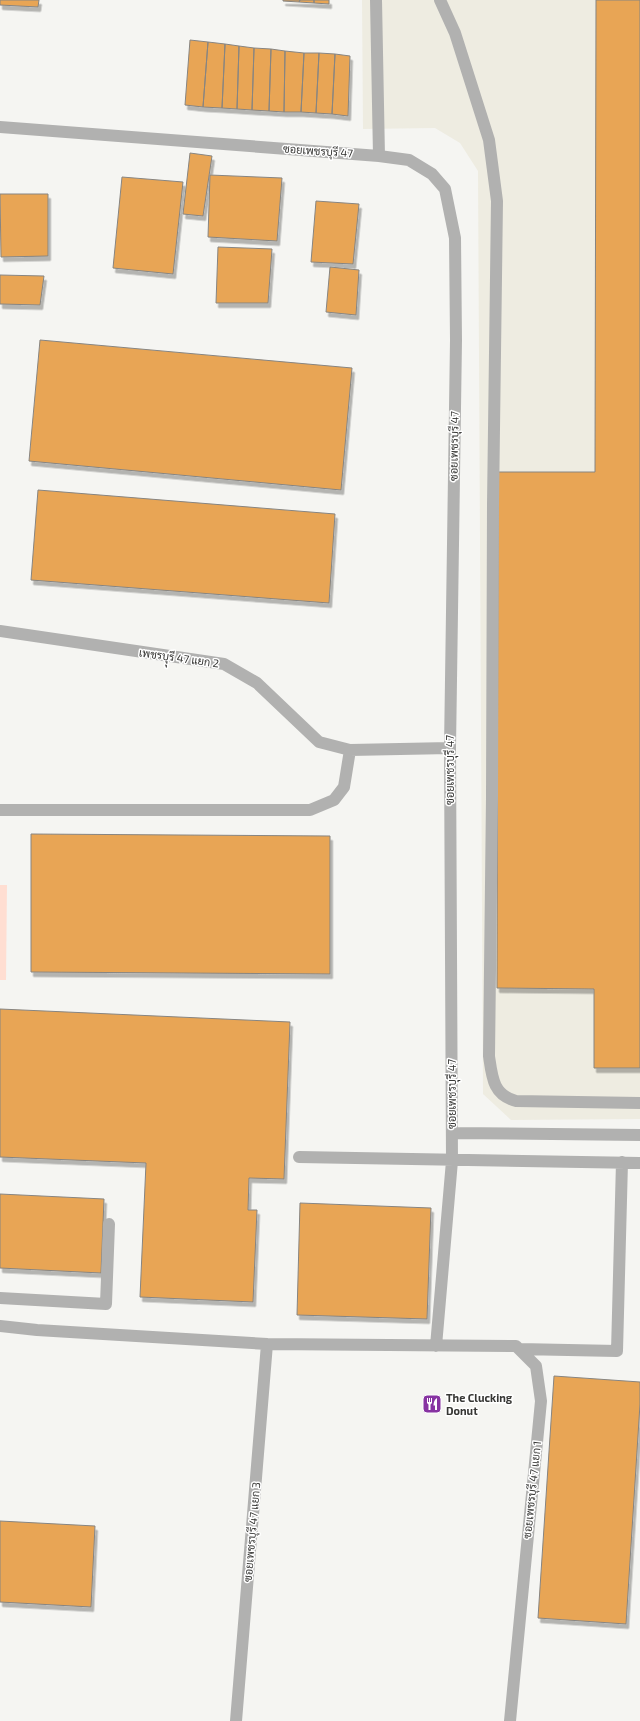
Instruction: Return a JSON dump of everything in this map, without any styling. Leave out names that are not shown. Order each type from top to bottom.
[{"type":"street","points":[[376,0],[379,156]]},
{"type":"street","points":[[440,0],[455,33],[489,140],[497,201],[492,505],[492,796],[489,1056],[492,1076],[499,1093],[507,1099],[516,1101],[640,1103]]},
{"type":"street","name":"ซอยเพชรบุรี 47","points":[[0,127],[379,156],[409,160],[432,174],[445,190],[455,238],[456,340],[450,748],[452,1161],[436,1346]]},
{"type":"street","name":"เพชรบุุรี 47 แยก 2","points":[[0,631],[224,664],[257,684],[319,742],[350,750],[450,748]]},
{"type":"street","points":[[0,810],[310,810],[334,800],[344,787],[350,750]]},
{"type":"street","points":[[452,1133],[640,1135]]},
{"type":"street","points":[[299,1157],[452,1161],[640,1163]]},
{"type":"street","points":[[0,1326],[37,1330],[267,1344],[516,1346],[519,1349],[617,1351],[622,1162]]},
{"type":"street","points":[[0,1298],[106,1304],[109,1224]]},
{"type":"street","name":"ซอยเพชรบุรี 47 แยก 3","points":[[236,1721],[267,1344]]},
{"type":"street","name":"ซอยเพชรบุรี 47 แยก 1","points":[[510,1721],[541,1401],[536,1366],[519,1349]]},
{"type":"shaded area","points":[[362,0],[640,0],[640,1119],[511,1120],[483,1094],[478,171],[460,143],[435,128],[363,129]]},
{"type":"shaded area","points":[[0,885],[7,885],[6,980],[0,980]]},
{"type":"building","points":[[0,0],[39,0],[38,7],[0,5]]},
{"type":"building","points":[[283,0],[300,0],[299,2]]},
{"type":"building","points":[[300,0],[314,0],[314,3],[299,2]]},
{"type":"building","points":[[314,0],[329,0],[329,4],[314,3]]},
{"type":"building","points":[[596,0],[640,0],[640,1068],[594,1068],[594,989],[497,988],[498,472],[595,472]]},
{"type":"building","points":[[190,40],[208,42],[203,107],[185,105]]},
{"type":"building","points":[[208,42],[225,44],[222,108],[203,107]]},
{"type":"building","points":[[225,44],[239,46],[237,109],[222,108]]},
{"type":"building","points":[[239,46],[254,48],[252,110],[237,109]]},
{"type":"building","points":[[254,48],[271,49],[269,111],[252,110]]},
{"type":"building","points":[[271,49],[285,51],[284,112],[269,111]]},
{"type":"building","points":[[285,51],[304,53],[301,112],[284,112]]},
{"type":"building","points":[[304,53],[319,53],[316,113],[301,112]]},
{"type":"building","points":[[319,53],[335,54],[332,114],[316,113]]},
{"type":"building","points":[[335,54],[350,56],[348,116],[332,114]]},
{"type":"building","points":[[190,153],[212,156],[203,216],[183,214]]},
{"type":"building","points":[[210,175],[282,178],[277,241],[208,237]]},
{"type":"building","points":[[122,177],[183,182],[173,274],[113,268]]},
{"type":"building","points":[[0,194],[48,194],[48,256],[1,257]]},
{"type":"building","points":[[316,201],[359,204],[353,264],[311,262]]},
{"type":"building","points":[[218,247],[272,249],[268,303],[216,303]]},
{"type":"building","points":[[330,267],[359,270],[356,315],[326,312]]},
{"type":"building","points":[[0,275],[44,276],[40,305],[0,304]]},
{"type":"building","points":[[40,340],[352,368],[341,490],[29,461]]},
{"type":"building","points":[[38,490],[335,514],[329,603],[31,580]]},
{"type":"building","points":[[31,834],[330,836],[330,974],[31,972]]},
{"type":"building","points":[[0,1009],[290,1022],[284,1179],[249,1178],[248,1210],[257,1210],[253,1302],[140,1297],[146,1163],[0,1157]]},
{"type":"building","points":[[0,1194],[104,1199],[101,1273],[0,1268]]},
{"type":"building","points":[[300,1203],[431,1208],[427,1319],[297,1315]]},
{"type":"building","points":[[554,1376],[640,1382],[640,1404],[626,1624],[538,1618]]},
{"type":"building","points":[[0,1521],[95,1526],[91,1607],[0,1602]]},
{"type":"place","name":"The Clucking Donut","points":[[432,1404]]}]
